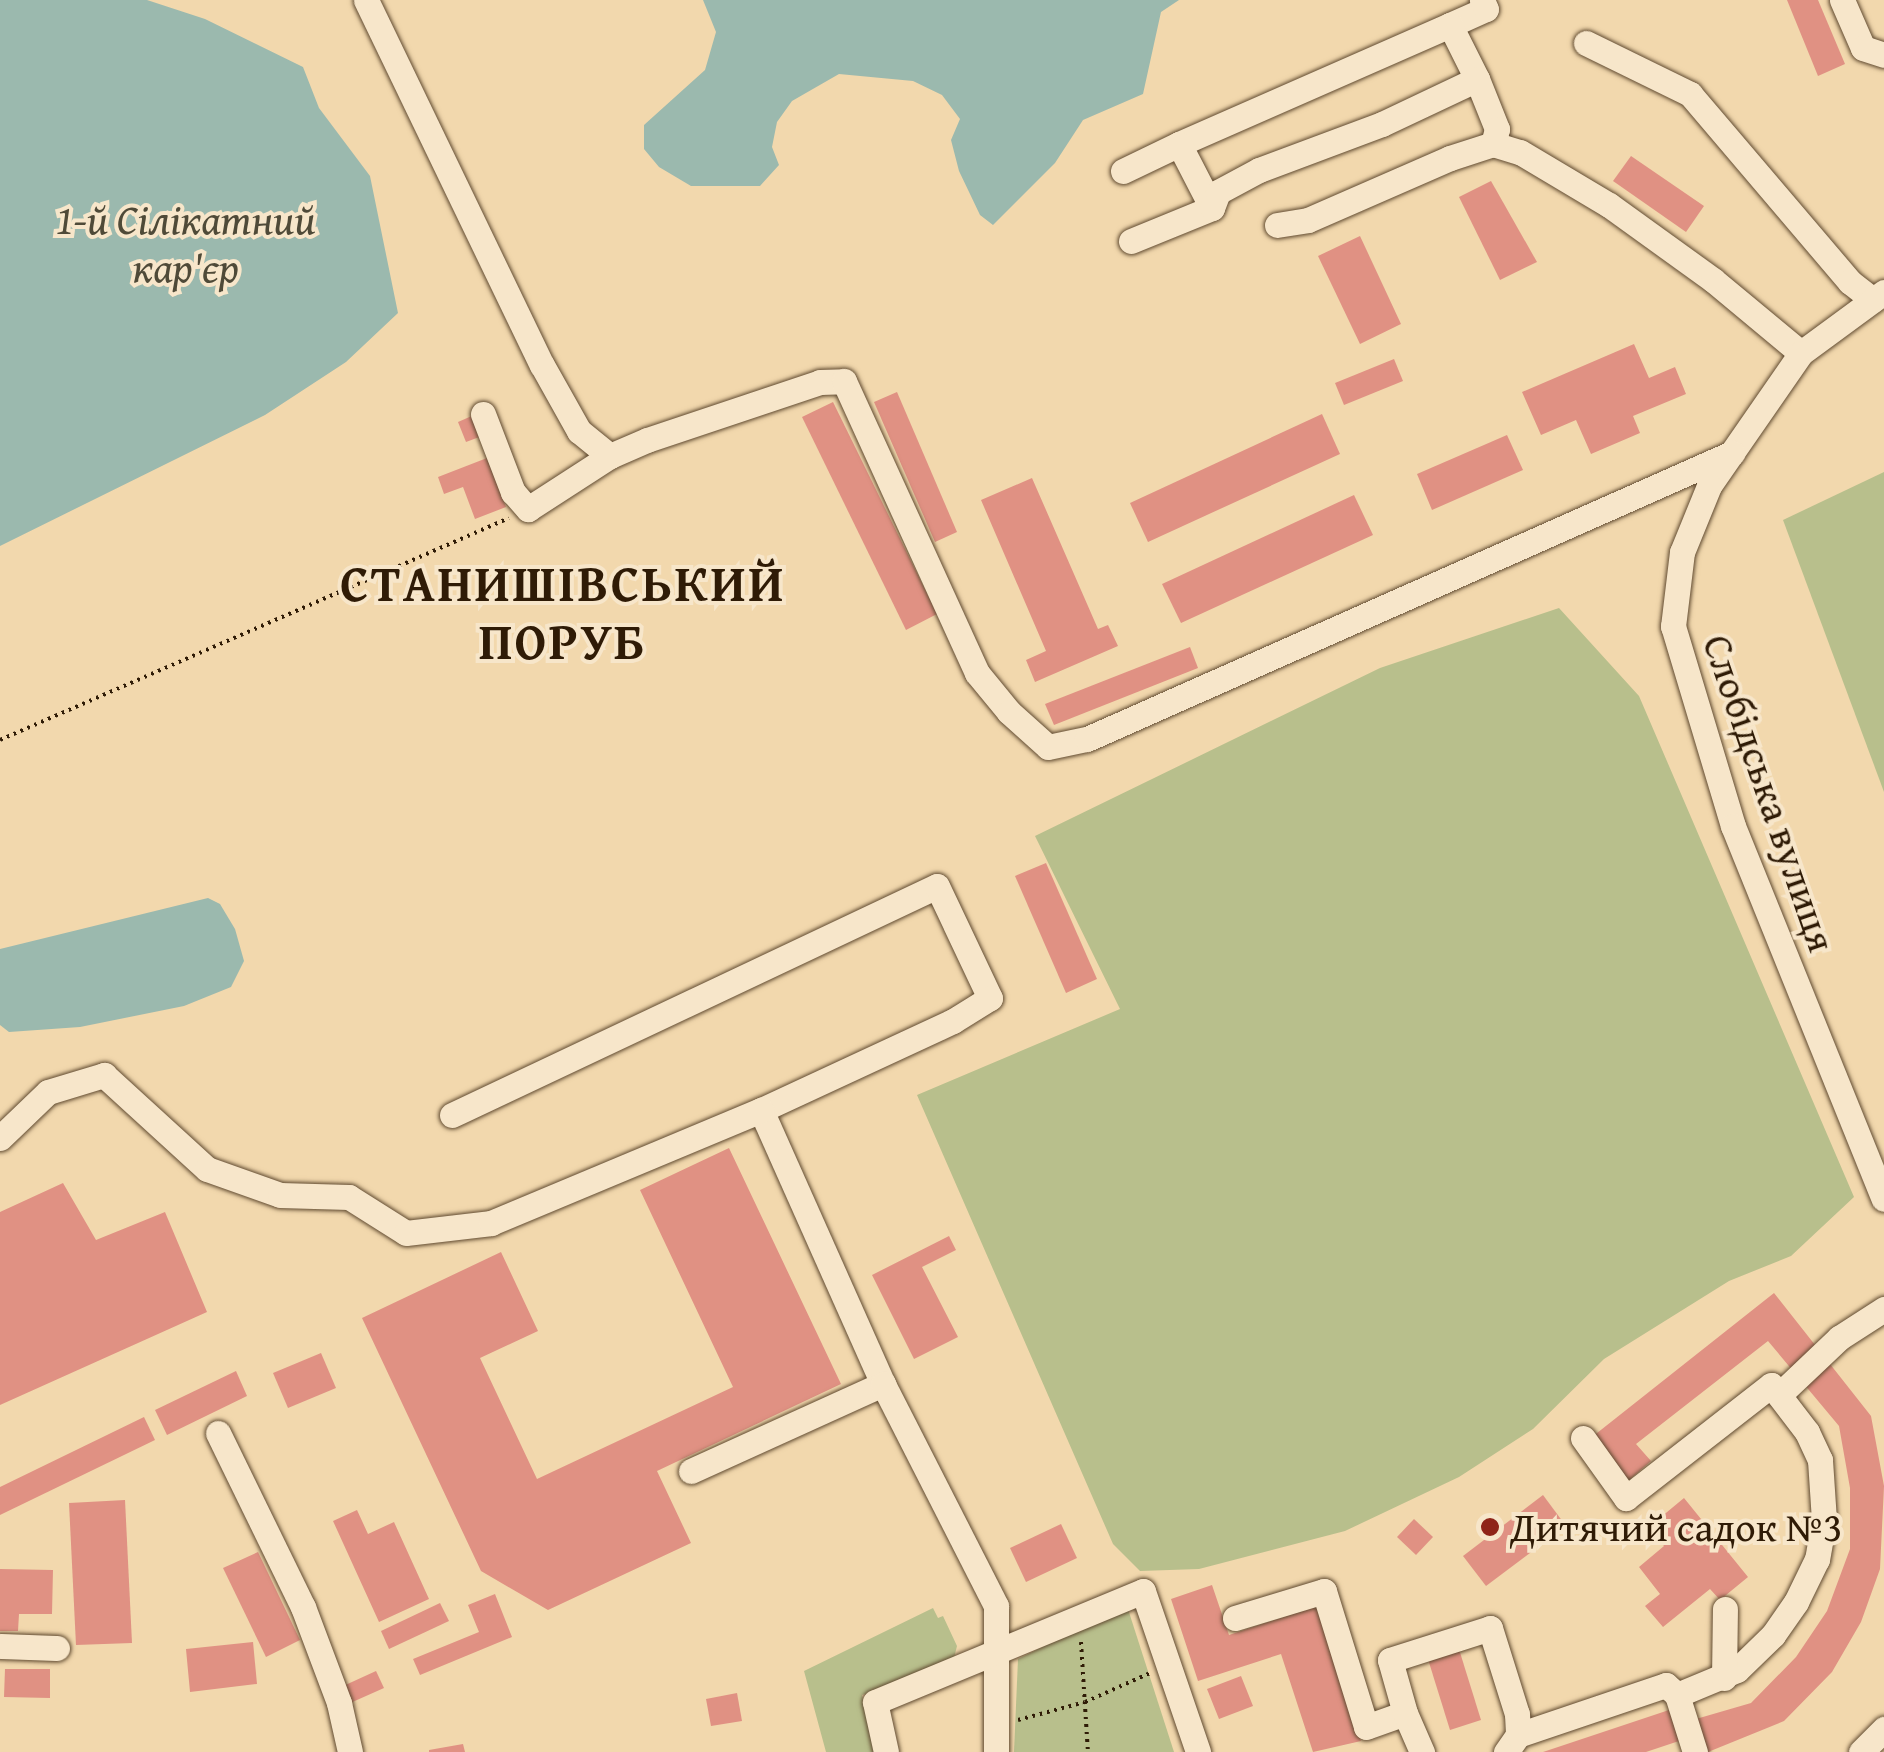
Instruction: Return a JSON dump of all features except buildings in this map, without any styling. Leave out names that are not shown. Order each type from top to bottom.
[{"type":"street","points":[[366,0],[542,364],[578,431],[610,456]]},
{"type":"street","points":[[1123,171],[1486,9],[1482,0]]},
{"type":"street","points":[[1842,0],[1863,48],[1884,54]]},
{"type":"street","points":[[1450,24],[1478,79],[1496,128],[1493,144]]},
{"type":"street","points":[[1586,44],[1690,94],[1850,282],[1878,296]]},
{"type":"street","points":[[1131,241],[1212,208],[1218,192],[1259,170],[1382,124],[1478,79]]},
{"type":"street","points":[[1180,144],[1212,208]]},
{"type":"street","points":[[1276,225],[1308,220],[1450,158],[1493,144],[1520,152],[1609,206],[1713,280],[1800,353]]},
{"type":"street","name":"Слобідська вулиця","points":[[1878,296],[1800,353],[1710,486],[1682,552],[1673,626],[1734,826],[1884,1199]]},
{"type":"street","points":[[483,414],[513,492],[528,509],[610,456],[820,382],[844,381],[978,673],[1009,712],[1048,747],[1087,739],[1732,453]]},
{"type":"street","points":[[0,1138],[48,1092],[104,1075],[207,1169],[280,1195],[349,1197],[406,1233],[491,1223],[761,1110],[952,1021],[990,998],[937,886],[452,1115]]},
{"type":"street","points":[[761,1110],[883,1384],[996,1606],[996,1739]]},
{"type":"street","points":[[1779,1395],[1840,1338],[1884,1309]]},
{"type":"street","points":[[691,1471],[883,1384]]},
{"type":"street","points":[[1583,1438],[1626,1498],[1771,1385],[1807,1432],[1820,1460],[1824,1520],[1817,1559],[1773,1635],[1724,1678],[1677,1696]]},
{"type":"street","points":[[218,1434],[303,1608],[338,1703],[350,1752]]},
{"type":"street","points":[[886,1752],[874,1702],[1143,1591],[1198,1752]]},
{"type":"street","points":[[1235,1618],[1324,1591],[1366,1727],[1405,1713]]},
{"type":"street","points":[[1724,1609],[1724,1678]]},
{"type":"street","points":[[1422,1752],[1405,1713],[1390,1660],[1490,1628],[1517,1714],[1510,1748]]},
{"type":"street","points":[[0,1646],[57,1648]]},
{"type":"street","points":[[1510,1748],[1666,1685],[1677,1696],[1695,1752]]},
{"type":"street","points":[[1861,1752],[1884,1729]]},
{"type":"path","points":[[0,740],[528,509]]},
{"type":"path","points":[[1079,1618],[1088,1752]]},
{"type":"path","points":[[996,1739],[1168,1664]]},
{"type":"green space","points":[[1884,472],[1884,792],[1783,520]]},
{"type":"green space","points":[[1559,608],[1639,696],[1854,1197],[1791,1256],[1729,1281],[1604,1359],[1533,1429],[1459,1477],[1345,1531],[1199,1569],[1140,1571],[1113,1544],[917,1095],[1120,1009],[1035,836],[1380,668]]},
{"type":"green space","points":[[1127,1606],[1174,1752],[1014,1752],[1018,1659]]},
{"type":"green space","points":[[933,1608],[938,1618],[943,1616],[957,1646],[952,1666],[862,1695],[875,1752],[826,1752],[804,1671]]},
{"type":"water","name":"1-й Сілікатний кар'єр","points":[[0,0],[147,0],[205,19],[303,67],[319,108],[370,176],[398,313],[346,362],[265,415],[0,546]]},
{"type":"water","points":[[703,0],[1179,0],[1161,12],[1143,94],[1083,120],[1055,163],[993,225],[980,215],[959,171],[951,140],[960,119],[942,95],[913,81],[839,74],[792,101],[777,122],[772,147],[779,165],[760,186],[691,186],[659,167],[644,149],[644,125],[705,70],[716,32]]},
{"type":"water","points":[[208,898],[220,904],[235,929],[244,961],[231,987],[184,1006],[80,1027],[9,1032],[0,1025],[0,949]]},
{"type":"place","name":"Дитячий садок №3","points":[[1490,1527]]},
{"type":"district","name":"СТАНИШІВСЬКИЙ ПОРУБ","points":[[563,611]]}]
